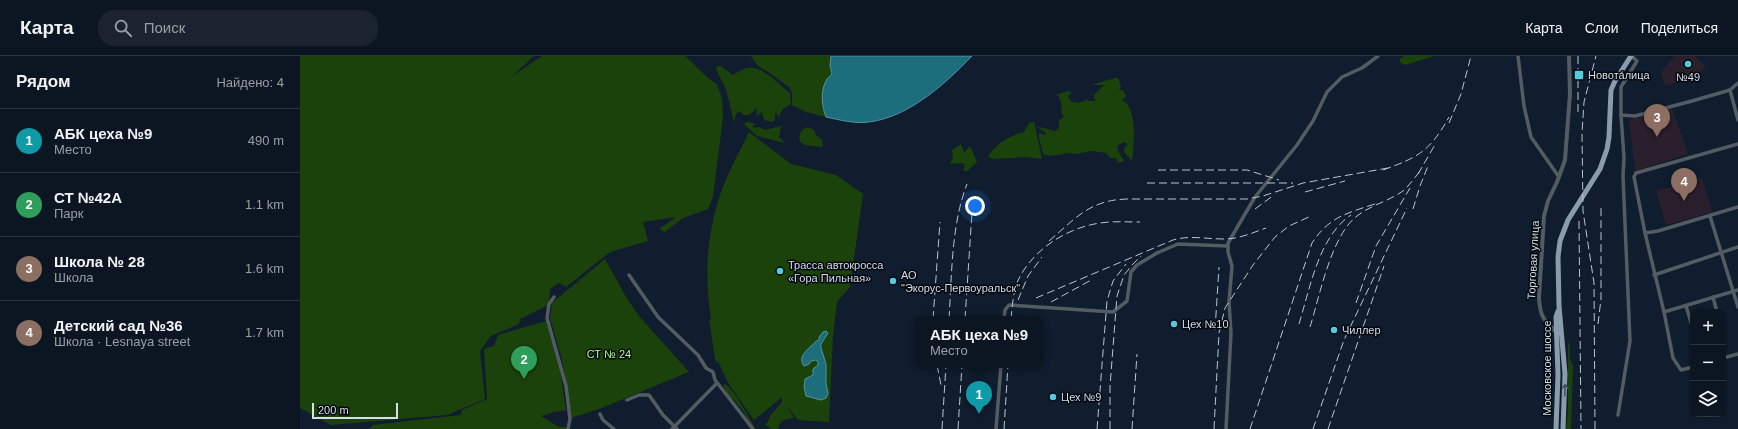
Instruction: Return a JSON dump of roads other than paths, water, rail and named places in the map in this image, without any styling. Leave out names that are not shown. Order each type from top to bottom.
[{"type":"main road","name":"Московское шоссе","points":[[1564,429],[1565,374],[1559,306],[1558,251],[1561,237],[1568,220],[1600,169],[1607,149],[1609,137],[1611,90],[1630,57]]},
{"type":"main road","name":"Московское шоссе","points":[[1556,429],[1558,375],[1556,317],[1559,306]]},
{"type":"street","points":[[1226,429],[1231,333],[1229,302],[1232,266],[1227,246],[1256,197],[1313,122],[1327,92],[1342,77],[1362,68],[1378,56]]},
{"type":"street","points":[[1518,56],[1526,116],[1531,137],[1559,177]]},
{"type":"street","name":"Торговая улица","points":[[1543,320],[1539,309],[1539,298],[1543,223],[1548,201],[1564,164],[1570,94],[1568,56]]},
{"type":"street","points":[[1618,414],[1630,341],[1621,87],[1637,61],[1630,57]]},
{"type":"street","points":[[1621,114],[1635,116],[1730,90],[1738,83]]},
{"type":"street","points":[[1730,90],[1738,120]]},
{"type":"street","points":[[1690,368],[1681,370],[1673,358],[1634,181],[1636,173],[1738,144]]},
{"type":"street","points":[[1645,233],[1658,231],[1738,207]]},
{"type":"street","points":[[1710,216],[1738,307]]},
{"type":"street","points":[[1004,316],[1005,310],[1009,305],[1112,312],[1127,301],[1132,270],[1137,265],[1157,253],[1178,244],[1227,246]]},
{"type":"street","points":[[1654,275],[1738,247]]},
{"type":"street","points":[[629,274],[654,312],[698,355],[706,368],[713,372],[714,380],[753,429]]},
{"type":"street","points":[[1664,312],[1738,290]]},
{"type":"street","points":[[554,297],[549,304],[547,318],[566,386],[570,419],[568,429]]},
{"type":"street","points":[[1713,297],[1715,309]]},
{"type":"street","points":[[1686,306],[1690,319]]},
{"type":"street","points":[[1543,320],[1550,321],[1556,317]]},
{"type":"street","points":[[1543,320],[1563,340]]},
{"type":"street","points":[[1726,357],[1738,354]]},
{"type":"street","points":[[996,429],[1001,368]]},
{"type":"street","points":[[626,400],[639,395],[649,395],[674,428],[717,383]]},
{"type":"street","points":[[600,414],[603,420],[614,429]]},
{"type":"railway","points":[[1449,123],[1461,94],[1471,56]]},
{"type":"railway","points":[[1578,56],[1578,113]]},
{"type":"railway","points":[[1595,429],[1594,283],[1583,211],[1582,133],[1584,102],[1596,56]]},
{"type":"railway","points":[[1383,170],[1406,161],[1422,151],[1436,138],[1449,117]]},
{"type":"railway","points":[[1418,174],[1436,143]]},
{"type":"railway","points":[[1413,209],[1428,166]]},
{"type":"railway","points":[[1049,241],[1084,212],[1092,207],[1114,200],[1247,199],[1263,196],[1303,183],[1388,168]]},
{"type":"railway","points":[[1158,170],[1247,170],[1279,180]]},
{"type":"railway","points":[[1310,327],[1322,283],[1333,251],[1348,225],[1362,212],[1392,198],[1403,191],[1421,170]]},
{"type":"railway","points":[[1305,192],[1345,181]]},
{"type":"railway","points":[[1147,183],[1293,183]]},
{"type":"railway","points":[[949,316],[955,233],[967,184]]},
{"type":"railway","points":[[1356,303],[1376,246],[1410,188]]},
{"type":"railway","points":[[1255,209],[1274,195]]},
{"type":"railway","points":[[965,316],[973,197]]},
{"type":"railway","points":[[1250,429],[1312,243],[1325,227],[1339,217],[1375,204]]},
{"type":"railway","points":[[1598,324],[1601,299],[1601,205]]},
{"type":"railway","points":[[1313,429],[1344,340],[1407,208]]},
{"type":"railway","points":[[1299,324],[1312,279],[1323,249],[1340,224],[1351,215]]},
{"type":"railway","points":[[1214,429],[1219,333],[1225,308],[1253,265],[1275,237],[1289,226],[1311,216]]},
{"type":"railway","points":[[1579,221],[1581,429]]},
{"type":"railway","points":[[933,316],[940,222]]},
{"type":"railway","points":[[1011,316],[1016,285],[1022,273],[1039,252],[1061,236],[1087,226],[1110,222],[1140,222]]},
{"type":"railway","points":[[1036,298],[1173,240],[1192,237],[1230,239],[1266,228]]},
{"type":"railway","points":[[1110,429],[1110,386],[1117,296],[1124,275],[1141,256]]},
{"type":"railway","points":[[1018,300],[1028,276],[1042,257]]},
{"type":"railway","points":[[1097,429],[1107,301],[1113,281],[1126,264]]},
{"type":"railway","points":[[1328,429],[1384,266]]},
{"type":"railway","points":[[1215,330],[1219,267]]},
{"type":"railway","points":[[1051,302],[1093,279]]},
{"type":"railway","points":[[1132,429],[1137,354]]},
{"type":"railway","points":[[938,368],[941,385]]},
{"type":"railway","points":[[942,429],[946,368]]},
{"type":"railway","points":[[958,429],[962,368]]},
{"type":"railway","points":[[1004,429],[1008,368]]},
{"type":"place","name":"№49","points":[[1688,64]]},
{"type":"place","name":"Новота́лица","points":[[1579,75]]},
{"type":"place","name":"Школа № 28","points":[[1657,137]]},
{"type":"place","name":"Детский сад №36","points":[[1684,201]]},
{"type":"place","name":"Трасса автокросса «Гора Пильная»","points":[[780,271]]},
{"type":"place","name":"АО \"Экорус-Первоуральск\"","points":[[893,281]]},
{"type":"place","name":"Цех №10","points":[[1174,324]]},
{"type":"place","name":"Чиллер","points":[[1334,330]]},
{"type":"place","name":"СТ №42А","points":[[524,379]]},
{"type":"place","name":"Цех №9","points":[[1053,397]]},
{"type":"place","name":"АБК цеха №9","points":[[979,414]]},
{"type":"park label","name":"СТ № 24","points":[[609,354]]}]
